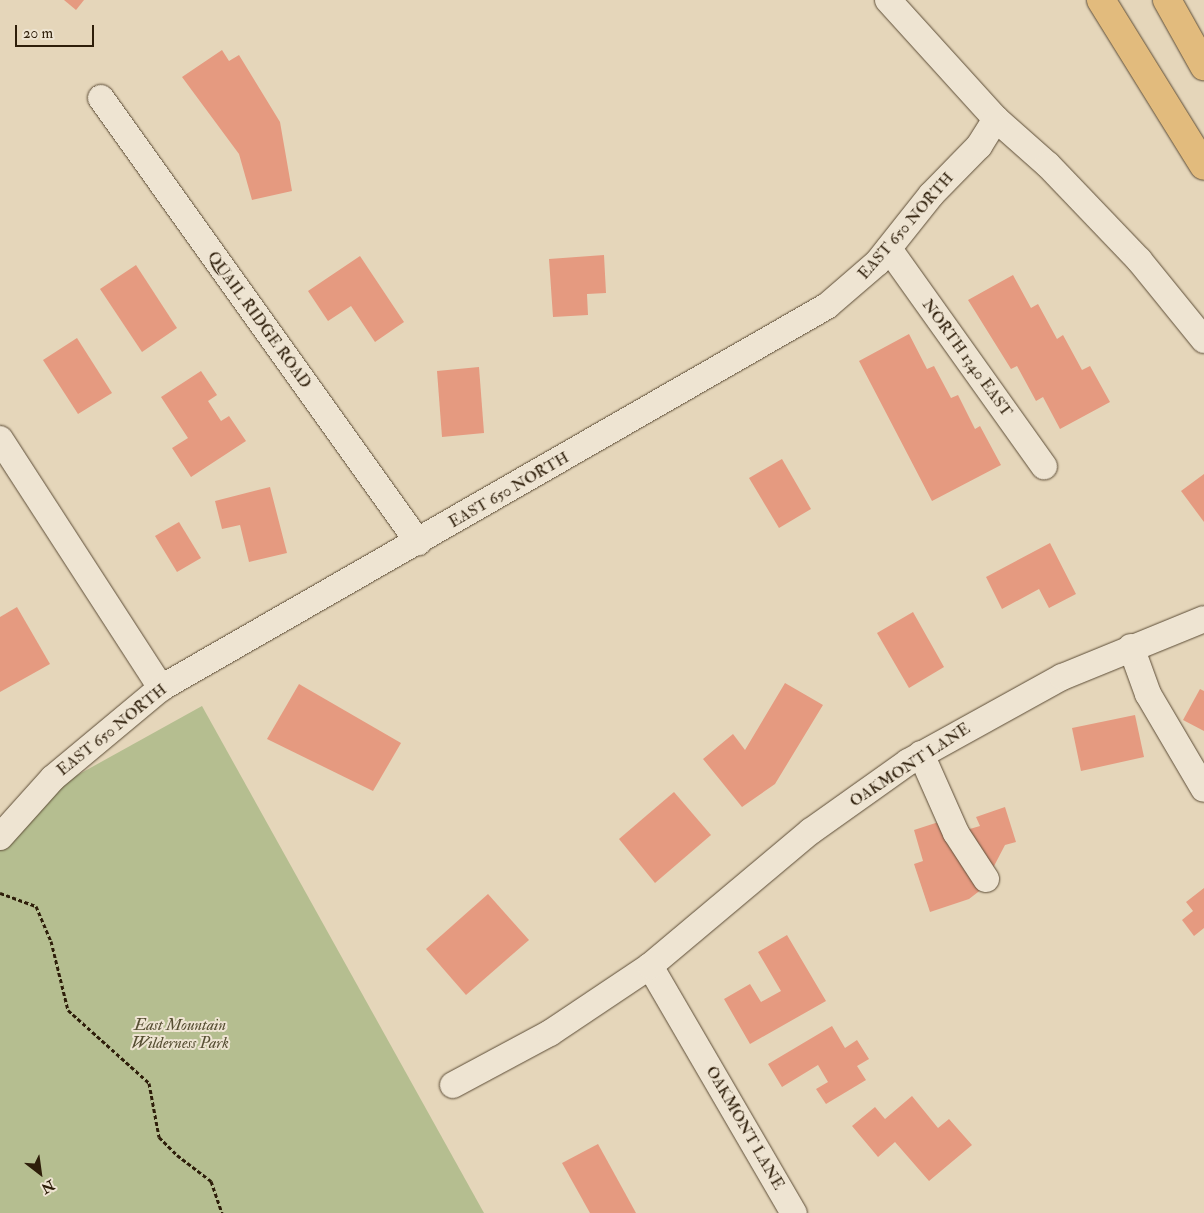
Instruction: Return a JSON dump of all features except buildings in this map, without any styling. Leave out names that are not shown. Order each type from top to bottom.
[{"type":"highway","points":[[1101,0],[1204,166]]},
{"type":"highway","points":[[1167,0],[1204,66]]},
{"type":"street","points":[[888,0],[996,119],[1048,166],[1119,238],[1204,340]]},
{"type":"street","name":"QUAIL RIDGE ROAD","points":[[101,98],[418,542]]},
{"type":"street","name":"EAST 650 NORTH","points":[[0,837],[53,778],[161,688],[800,323],[853,286],[889,249],[930,195],[979,146],[996,119]]},
{"type":"street","name":"NORTH 1340 EAST","points":[[889,249],[1044,466]]},
{"type":"street","points":[[0,439],[161,688]]},
{"type":"street","name":"OAKMONT LANE","points":[[453,1085],[550,1033],[650,966],[812,831],[921,754],[1062,677],[1131,647],[1204,619]]},
{"type":"street","points":[[1131,647],[1148,694],[1204,789]]},
{"type":"street","points":[[921,754],[956,833],[986,878]]},
{"type":"street","name":"OAKMONT LANE","points":[[650,966],[794,1213]]},
{"type":"path","points":[[0,892],[36,906],[51,941],[68,1010],[149,1083],[159,1137],[177,1155],[212,1181],[222,1213]]},
{"type":"green space","name":"East Mountain Wilderness Park","points":[[202,706],[484,1213],[0,1213],[0,818]]}]
